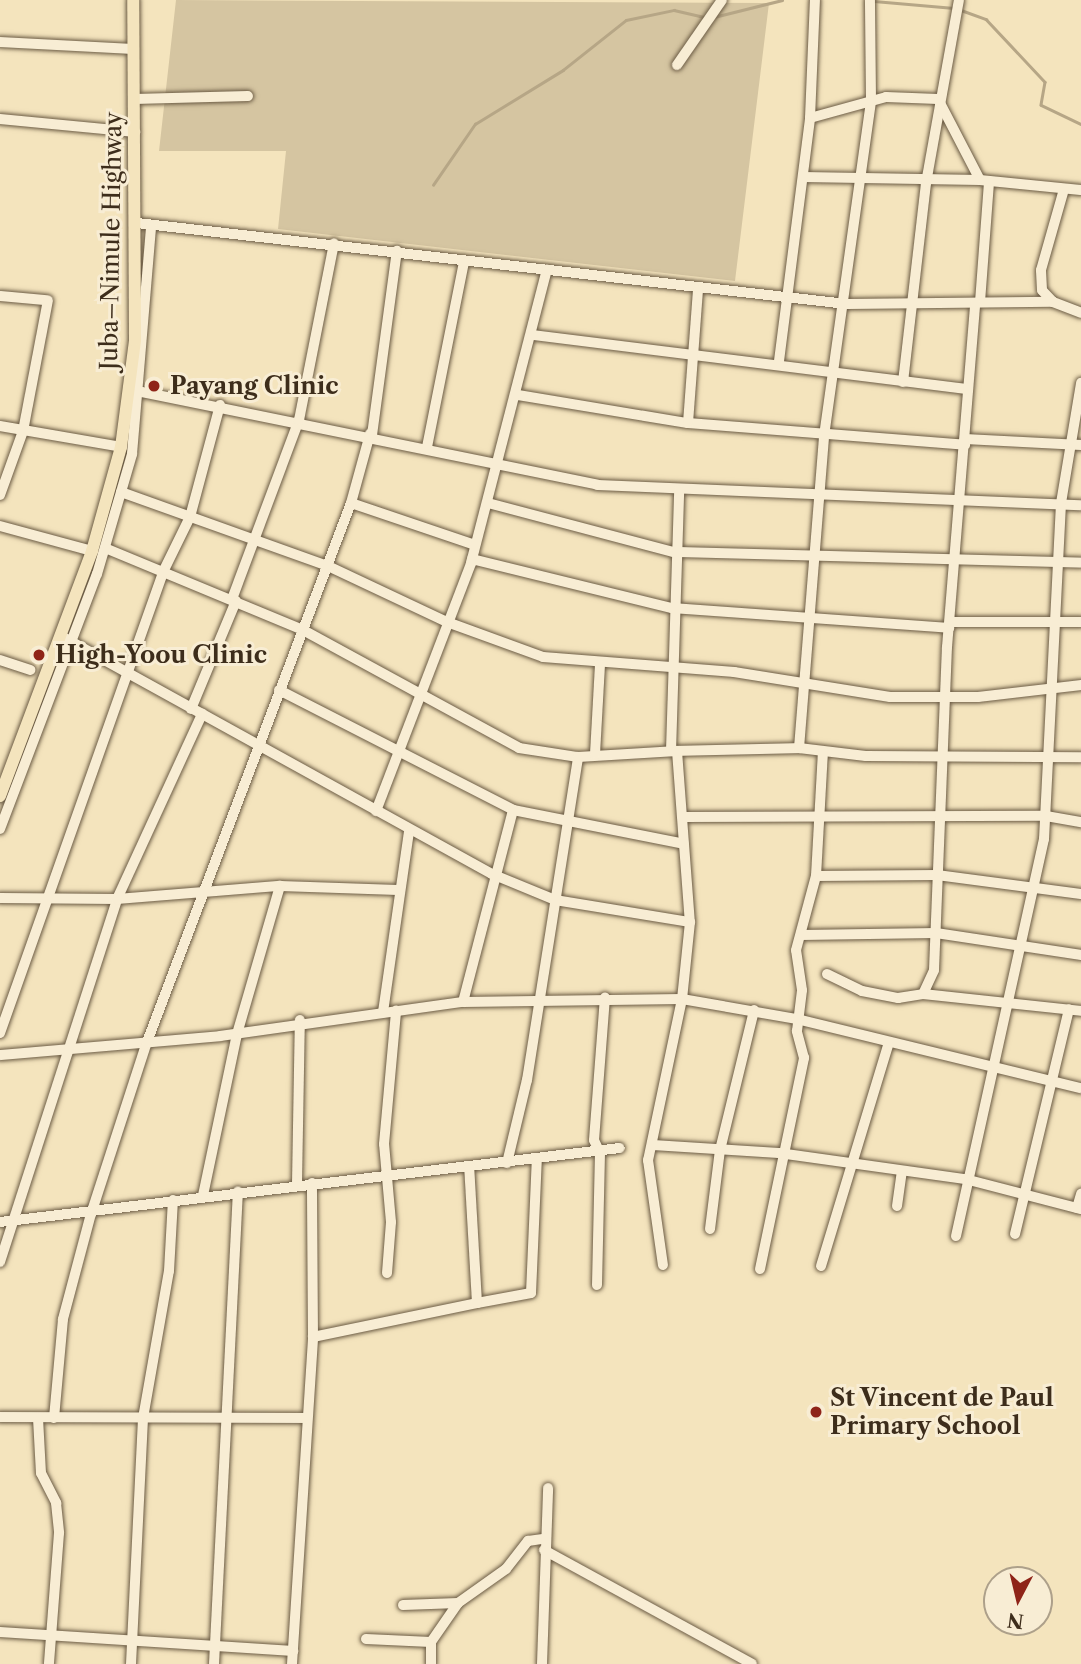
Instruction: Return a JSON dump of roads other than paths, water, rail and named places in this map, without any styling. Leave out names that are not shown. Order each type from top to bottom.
[{"type":"main road","name":"Juba–Nimule Highway","points":[[1,787],[67,639],[99,549],[121,447],[135,340],[133,0]]},
{"type":"street","points":[[677,65],[722,0]]},
{"type":"street","points":[[779,361],[810,118],[815,0]]},
{"type":"street","points":[[799,748],[824,436],[847,304],[871,100],[870,0]]},
{"type":"street","points":[[903,382],[926,183],[945,104],[949,36],[959,0]]},
{"type":"street","points":[[0,41],[133,49]]},
{"type":"street","points":[[134,99],[248,96]]},
{"type":"street","points":[[810,118],[871,100],[910,97],[945,104]]},
{"type":"street","points":[[923,994],[936,933],[938,816],[945,757],[949,625],[968,389],[978,302],[985,180],[945,104]]},
{"type":"street","points":[[0,119],[135,132]]},
{"type":"street","points":[[803,177],[926,183],[985,180],[1081,190]]},
{"type":"street","points":[[1053,302],[1042,290],[1041,270],[1064,189]]},
{"type":"street","points":[[136,223],[151,227],[334,243],[464,262],[698,290],[789,294],[847,304],[913,308],[978,302],[1053,302],[1081,313]]},
{"type":"street","points":[[99,549],[121,492],[137,391],[151,227]]},
{"type":"street","points":[[191,709],[234,600],[253,538],[299,420],[334,243]]},
{"type":"street","points":[[54,1418],[63,1319],[91,1214],[147,1042],[328,566],[351,503],[371,435],[397,251]]},
{"type":"street","points":[[426,447],[464,262]]},
{"type":"street","points":[[376,811],[472,559],[488,503],[495,463],[518,395],[547,271]]},
{"type":"street","points":[[688,423],[698,290]]},
{"type":"street","points":[[0,296],[47,300],[23,430],[0,495]]},
{"type":"street","points":[[533,335],[691,356],[779,361],[903,382],[968,389]]},
{"type":"street","points":[[956,1236],[965,1179],[1035,887],[1046,816],[1061,503],[1076,444],[1081,385]]},
{"type":"street","points":[[137,391],[299,420],[597,485],[1081,505]]},
{"type":"street","points":[[518,395],[688,423],[824,436],[1076,444]]},
{"type":"street","points":[[0,1033],[131,674],[164,570],[190,517],[220,405]]},
{"type":"street","points":[[0,426],[121,447]]},
{"type":"street","points":[[663,1265],[648,1160],[682,999],[690,922],[684,817],[674,751],[672,608],[679,490]]},
{"type":"street","points":[[121,492],[328,566],[447,622],[543,657],[600,665],[946,698],[1081,685]]},
{"type":"street","points":[[351,503],[475,545]]},
{"type":"street","points":[[488,503],[674,552],[815,553],[1081,563]]},
{"type":"street","points":[[0,526],[99,549],[164,570],[303,630],[519,748],[578,757],[595,754],[799,748],[823,752],[945,757],[1081,757]]},
{"type":"street","points":[[472,559],[672,608],[949,625],[1081,622]]},
{"type":"street","points":[[0,830],[67,639],[261,746],[409,832],[492,874],[555,900],[690,922]]},
{"type":"street","points":[[0,660],[30,670]]},
{"type":"street","points":[[595,754],[600,665]]},
{"type":"street","points":[[279,690],[397,754],[513,810],[572,826],[684,844]]},
{"type":"street","points":[[0,1262],[4,1222],[117,899],[202,714]]},
{"type":"street","points":[[760,1269],[779,1153],[804,1058],[797,1019],[801,935],[816,876],[823,752]]},
{"type":"street","points":[[507,1163],[540,998],[555,900],[572,826],[578,757]]},
{"type":"street","points":[[463,1002],[492,874],[513,810]]},
{"type":"street","points":[[684,817],[1046,816],[1081,822]]},
{"type":"street","points":[[383,1012],[398,890],[409,832]]},
{"type":"street","points":[[816,876],[936,875],[1081,894]]},
{"type":"street","points":[[0,898],[47,902],[205,894],[280,886],[398,890]]},
{"type":"street","points":[[203,1196],[237,1034],[280,886]]},
{"type":"street","points":[[801,935],[936,933],[1081,955]]},
{"type":"street","points":[[827,974],[875,994],[923,994],[1009,1000],[1081,1011]]},
{"type":"street","points":[[0,1055],[237,1034],[300,1020],[463,1002],[540,998],[682,999],[797,1019],[888,1045],[993,1065],[1081,1088]]},
{"type":"street","points":[[597,1285],[600,1153],[594,1140],[605,998]]},
{"type":"street","points":[[1015,1234],[1023,1194],[1054,1081],[1069,1009]]},
{"type":"street","points":[[710,1229],[720,1150],[754,1010]]},
{"type":"street","points":[[387,1273],[391,1222],[384,1175],[396,1011]]},
{"type":"street","points":[[297,1184],[300,1020]]},
{"type":"street","points":[[821,1266],[848,1164],[888,1045]]},
{"type":"street","points":[[653,1145],[779,1153],[965,1179],[1079,1209],[1081,1194]]},
{"type":"street","points":[[4,1222],[91,1214],[297,1184],[600,1153],[620,1148]]},
{"type":"street","points":[[313,1337],[531,1293],[537,1158]]},
{"type":"street","points":[[468,1166],[477,1303]]},
{"type":"street","points":[[897,1206],[902,1172]]},
{"type":"street","points":[[292,1664],[313,1337],[312,1183]]},
{"type":"street","points":[[214,1664],[224,1419],[238,1192]]},
{"type":"street","points":[[131,1664],[143,1418],[169,1271],[173,1200]]},
{"type":"street","points":[[0,1417],[307,1418]]},
{"type":"street","points":[[38,1418],[41,1474],[56,1503],[59,1533],[49,1664]]},
{"type":"street","points":[[542,1664],[543,1544],[548,1489]]},
{"type":"street","points":[[431,1664],[431,1642],[458,1603],[506,1569],[528,1541],[543,1544],[752,1664]]},
{"type":"street","points":[[403,1605],[458,1603]]},
{"type":"street","points":[[0,1632],[52,1638],[293,1651]]},
{"type":"street","points":[[366,1639],[431,1642]]},
{"type":"waterway","points":[[714,17],[782,0]]},
{"type":"waterway","points":[[874,1],[954,8]]},
{"type":"waterway","points":[[433,185],[475,124],[563,70],[626,20],[674,10],[708,18]]},
{"type":"waterway","points":[[961,10],[986,19],[1045,82],[1041,105],[1081,124]]},
{"type":"place","name":"Payang Clinic","points":[[154,386]]},
{"type":"place","name":"High-Yoou Clinic","points":[[39,655]]},
{"type":"place","name":"St Vincent de Paul Primary School","points":[[816,1412]]}]
